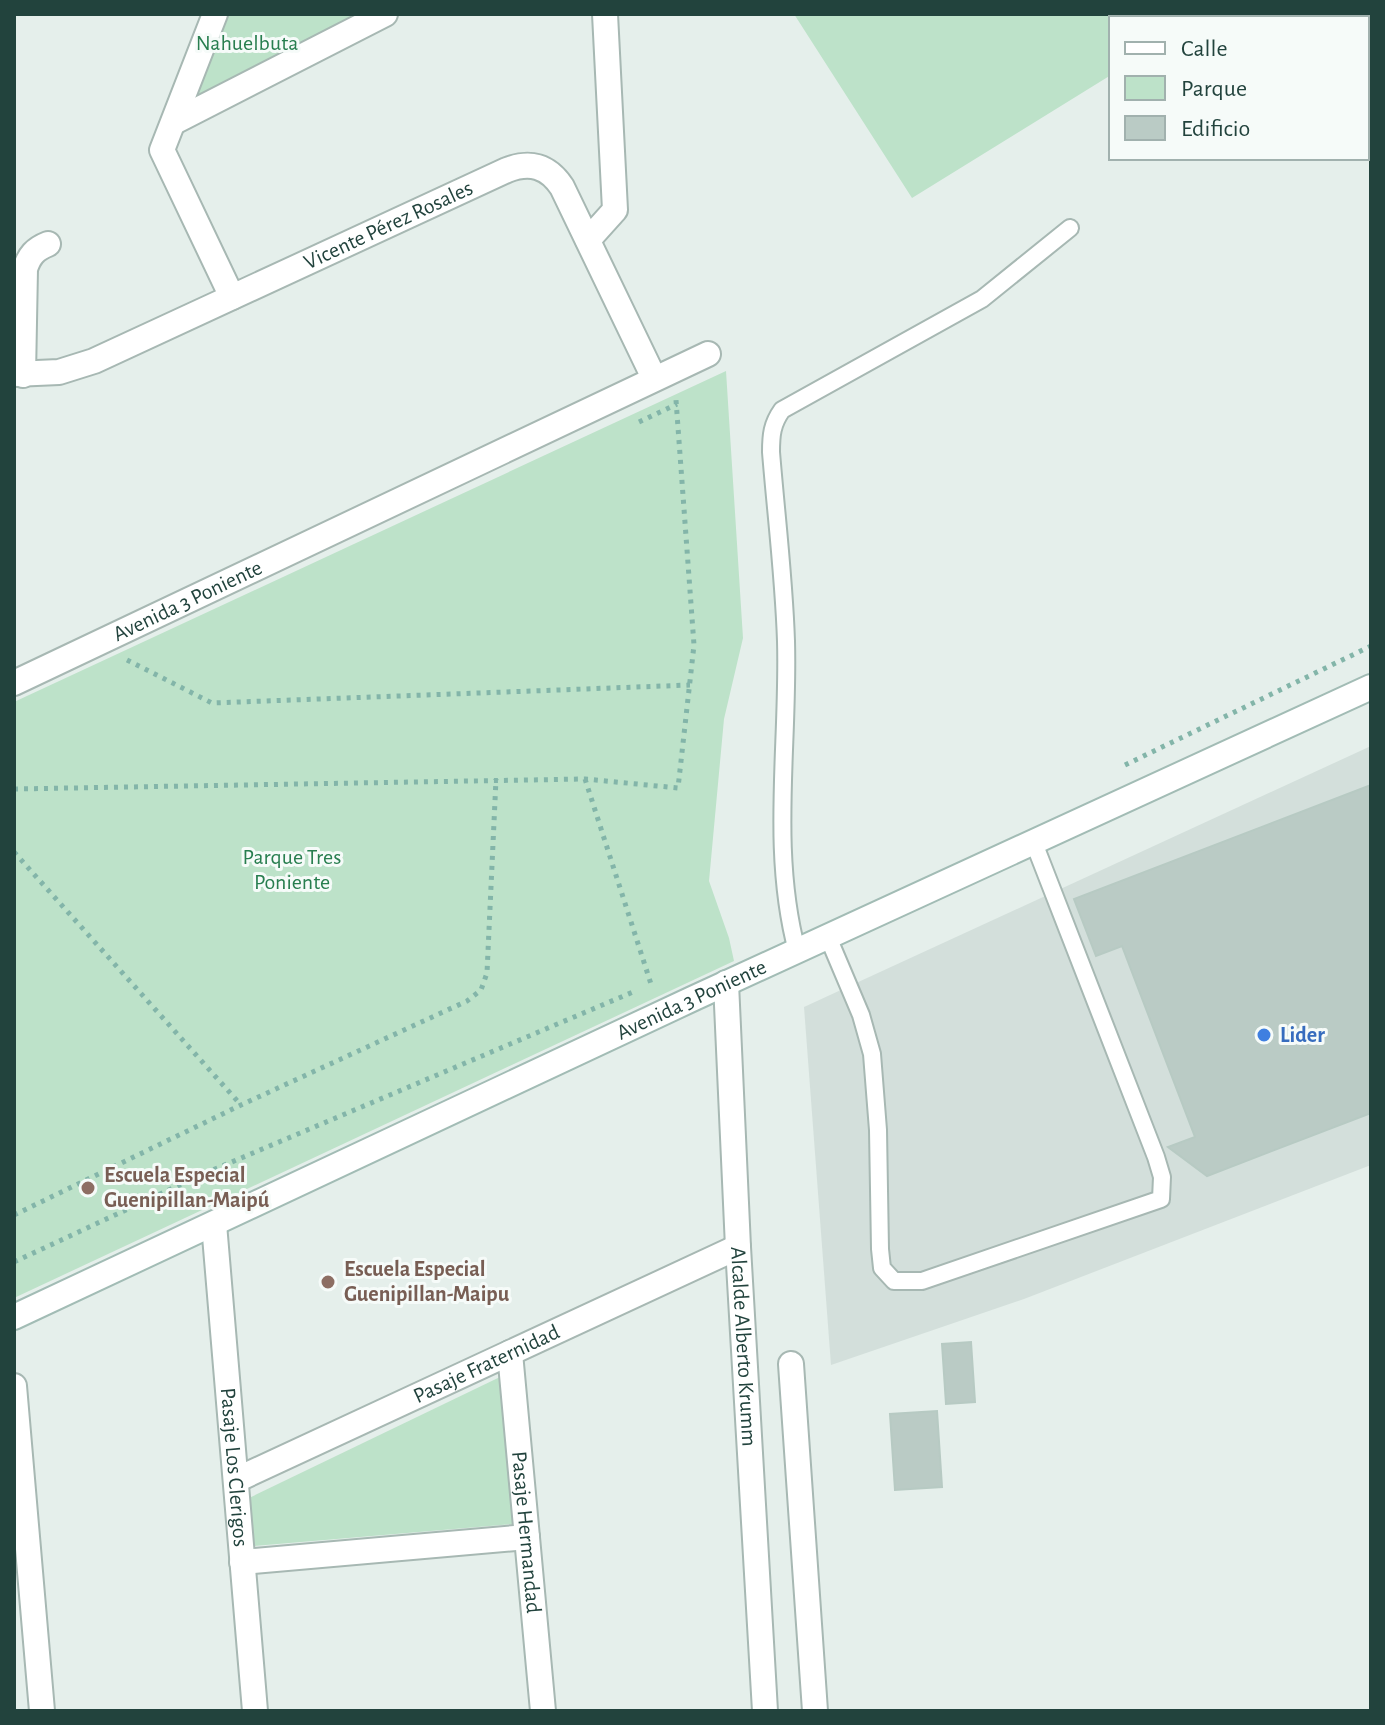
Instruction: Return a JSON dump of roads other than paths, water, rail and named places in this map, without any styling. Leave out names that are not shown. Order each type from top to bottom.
[{"type":"street","points":[[215,14],[162,150],[232,297]]},
{"type":"street","points":[[174,122],[385,14]]},
{"type":"street","points":[[588,240],[615,210],[605,14]]},
{"type":"street","name":"Vicente Pérez Rosales","points":[[19,374],[59,372],[77,367],[517,165],[529,164],[540,167],[556,179],[661,375]]},
{"type":"street","points":[[19,374],[25,269],[32,254],[48,244]]},
{"type":"street","name":"Avenida 3 Poniente","points":[[14,683],[708,354]]},
{"type":"street","name":"Avenida 3 Poniente","points":[[14,1317],[726,983],[1371,687]]},
{"type":"street","name":"Alcalde Alberto Krumm","points":[[726,983],[765,1711]]},
{"type":"street","name":"Pasaje Los Clerigos","points":[[214,1224],[255,1711]]},
{"type":"street","name":"Pasaje Fraternidad","points":[[236,1480],[738,1247]]},
{"type":"street","name":"Pasaje Hermandad","points":[[510,1353],[543,1711]]},
{"type":"street","points":[[791,1364],[815,1711]]},
{"type":"street","points":[[14,1386],[22,1578],[42,1711]]},
{"type":"street","points":[[242,1562],[527,1537]]},
{"type":"lane","points":[[797,951],[789,921],[783,871],[786,639],[771,452],[773,422],[782,410],[982,299],[1070,228]]},
{"type":"lane","points":[[828,937],[861,1015],[872,1054],[877,1114],[880,1249],[882,1268],[894,1281],[922,1281],[1161,1199],[1162,1177],[1156,1157],[1034,843]]},
{"type":"place","name":"Lider","points":[[1264,1035]]},
{"type":"place","name":"Escuela Especial Guenipillan-Maipú","points":[[88,1188]]},
{"type":"place","name":"Escuela Especial Guenipillan-Maipu","points":[[328,1282]]},
{"type":"park label","name":"Nahuelbuta","points":[[247,43]]},
{"type":"park label","name":"Parque Tres Poniente","points":[[292,870]]}]
